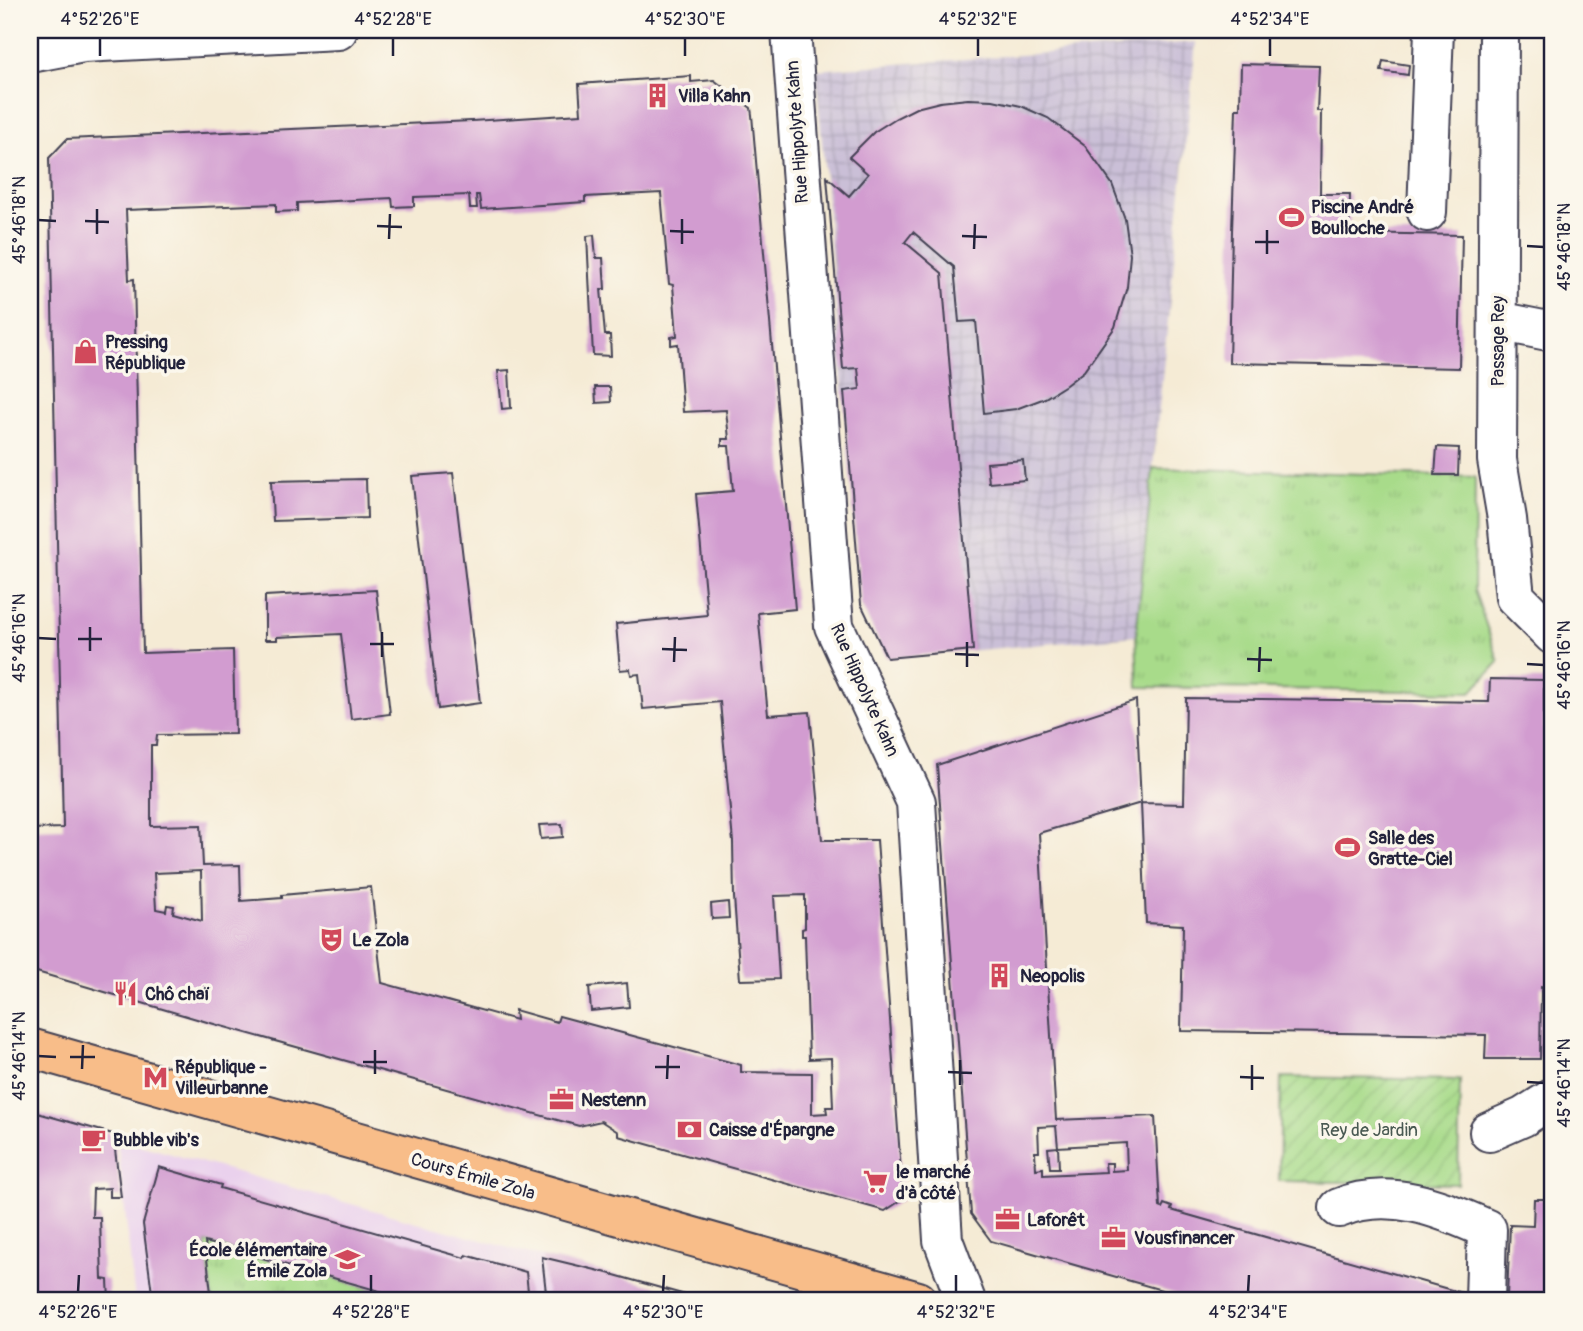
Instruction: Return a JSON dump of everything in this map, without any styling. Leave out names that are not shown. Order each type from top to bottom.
[{"type":"main road","name":"Cours Émile Zola","points":[[30,1048],[918,1301]]},
{"type":"street","points":[[30,53],[83,43],[338,30]]},
{"type":"street","name":"Rue Hippolyte Kahn","points":[[791,30],[834,626],[916,802],[943,1240],[966,1301]]},
{"type":"street","points":[[1427,212],[1434,30]]},
{"type":"street","name":"Passage Rey","points":[[1499,30],[1497,460],[1507,519],[1515,597],[1553,635]]},
{"type":"street","points":[[1497,321],[1553,332]]},
{"type":"street","points":[[1489,1132],[1523,1117],[1553,1098]]},
{"type":"street","points":[[1339,1208],[1371,1198],[1403,1200],[1442,1210],[1487,1229],[1485,1301]]},
{"type":"shaded area","points":[[1196,42],[1136,636],[887,658],[861,605],[816,70]]},
{"type":"shaded area","points":[[117,1139],[542,1257],[548,1301],[135,1301]]},
{"type":"green space","points":[[1153,468],[1475,477],[1474,590],[1499,662],[1471,692],[1138,687],[1136,636]]},
{"type":"green space","name":"Rey de Jardin","points":[[1281,1077],[1460,1080],[1458,1184],[1279,1181]]},
{"type":"green space","points":[[205,1242],[415,1301],[212,1301]]},
{"type":"building","points":[[1383,61],[1409,65],[1408,75],[1381,71]]},
{"type":"building","name":"Piscine André Boulloche","points":[[1241,64],[1319,66],[1317,111],[1321,111],[1320,194],[1350,194],[1349,233],[1462,235],[1459,368],[1229,363],[1236,109],[1240,109]]},
{"type":"building","points":[[691,76],[691,82],[714,80],[751,108],[795,609],[758,613],[768,715],[810,712],[822,840],[877,840],[903,1199],[885,1211],[618,1136],[618,1132],[601,1121],[579,1126],[30,970],[30,829],[63,828],[49,158],[67,139],[581,114],[579,84]],"holes":[[[661,193],[669,284],[673,285],[677,336],[671,337],[671,345],[678,344],[683,412],[726,410],[729,439],[722,439],[722,446],[729,446],[733,491],[696,494],[707,615],[616,624],[620,670],[630,669],[631,675],[639,674],[643,709],[720,702],[733,842],[740,980],[779,979],[774,896],[805,895],[805,928],[802,929],[802,936],[805,936],[809,1059],[831,1058],[833,1107],[826,1107],[827,1113],[812,1114],[812,1073],[741,1072],[741,1065],[559,1016],[557,1022],[515,1010],[516,1020],[382,983],[371,887],[241,901],[240,865],[203,866],[201,825],[151,826],[151,745],[156,745],[157,735],[235,734],[233,650],[143,653],[134,279],[129,280],[126,210],[276,204],[276,212],[297,211],[297,203],[392,198],[393,207],[414,206],[414,197],[469,195],[470,208],[477,208],[476,195],[479,195],[481,209],[585,202],[585,197]],[[201,871],[202,921],[173,913],[174,906],[167,905],[166,911],[156,909],[154,873]]]},
{"type":"building","points":[[968,99],[993,100],[1021,106],[1048,118],[1085,146],[1112,184],[1125,219],[1130,255],[1127,287],[1115,327],[1084,371],[1045,398],[1016,409],[984,413],[976,321],[959,322],[954,267],[913,232],[905,242],[942,273],[973,650],[887,658],[861,604],[844,391],[860,389],[858,368],[843,369],[827,177],[849,196],[868,174],[849,157],[874,132],[916,108]]},
{"type":"building","points":[[594,235],[596,258],[603,258],[605,289],[601,289],[605,335],[610,335],[611,356],[593,355],[587,236]]},
{"type":"building","points":[[509,370],[511,408],[502,409],[498,371]]},
{"type":"building","points":[[595,387],[610,387],[611,402],[596,403]]},
{"type":"building","points":[[1437,447],[1459,448],[1458,475],[1435,475]]},
{"type":"building","points":[[1023,460],[1025,480],[989,483],[987,463]]},
{"type":"building","points":[[453,473],[480,703],[438,709],[412,476]]},
{"type":"building","points":[[366,479],[367,518],[273,521],[271,481]]},
{"type":"building","points":[[376,590],[390,714],[351,719],[341,634],[265,640],[265,596]]},
{"type":"building","name":"Salle des Gratte-Ciel","points":[[1490,679],[1544,680],[1544,752],[1553,752],[1553,987],[1541,987],[1540,1059],[1485,1059],[1486,1035],[1181,1031],[1183,925],[1146,923],[1141,803],[1184,804],[1186,698],[1489,702]]},
{"type":"building","points":[[1136,700],[1141,803],[1039,833],[1056,1120],[1155,1116],[1160,1207],[1164,1204],[1172,1207],[1171,1210],[1462,1293],[1460,1301],[1200,1301],[991,1241],[971,1214],[937,765]],"holes":[[[1056,1126],[1058,1147],[1126,1143],[1127,1170],[1112,1171],[1112,1163],[1105,1163],[1106,1172],[1043,1175],[1043,1168],[1036,1169],[1035,1152],[1039,1152],[1038,1127]]]},
{"type":"building","points":[[562,824],[563,837],[541,839],[539,825]]},
{"type":"building","points":[[728,902],[729,918],[712,919],[711,904]]},
{"type":"building","points":[[627,983],[629,1007],[591,1011],[589,987]]},
{"type":"building","points":[[34,1112],[113,1134],[121,1197],[110,1197],[110,1188],[93,1189],[92,1217],[100,1217],[102,1279],[108,1280],[109,1301],[30,1301],[30,1115]]},
{"type":"building","points":[[1058,1147],[1059,1168],[1050,1168],[1048,1148]]},
{"type":"building","points":[[159,1167],[221,1185],[220,1188],[465,1258],[466,1255],[526,1272],[529,1301],[415,1301],[205,1242],[212,1301],[153,1301],[143,1224]]},
{"type":"building","points":[[1534,1199],[1553,1199],[1553,1301],[1502,1301],[1502,1297],[1507,1297],[1510,1225],[1533,1226]]},
{"type":"building","points":[[542,1257],[600,1271],[707,1301],[547,1301]]},
{"type":"place","name":"Villa Kahn","points":[[658,96]]},
{"type":"place","name":"Piscine André Boulloche","points":[[1291,217]]},
{"type":"place","name":"Pressing République","points":[[85,352]]},
{"type":"place","name":"Salle des Gratte-Ciel","points":[[1348,848]]},
{"type":"place","name":"Le Zola","points":[[332,940]]},
{"type":"place","name":"Neopolis","points":[[1000,976]]},
{"type":"place","name":"Chô chaï","points":[[125,994]]},
{"type":"place","name":"République - Villeurbanne","points":[[155,1077]]},
{"type":"place","name":"Nestenn","points":[[561,1100]]},
{"type":"place","name":"Caisse d'Épargne","points":[[689,1130]]},
{"type":"place","name":"Bubble vib's","points":[[93,1140]]},
{"type":"place","name":"le marché d'à côté","points":[[876,1182]]},
{"type":"place","name":"Laforêt","points":[[1007,1220]]},
{"type":"place","name":"Vousfinancer","points":[[1114,1238]]},
{"type":"place","name":"École élémentaire Émile Zola","points":[[347,1260]]}]
